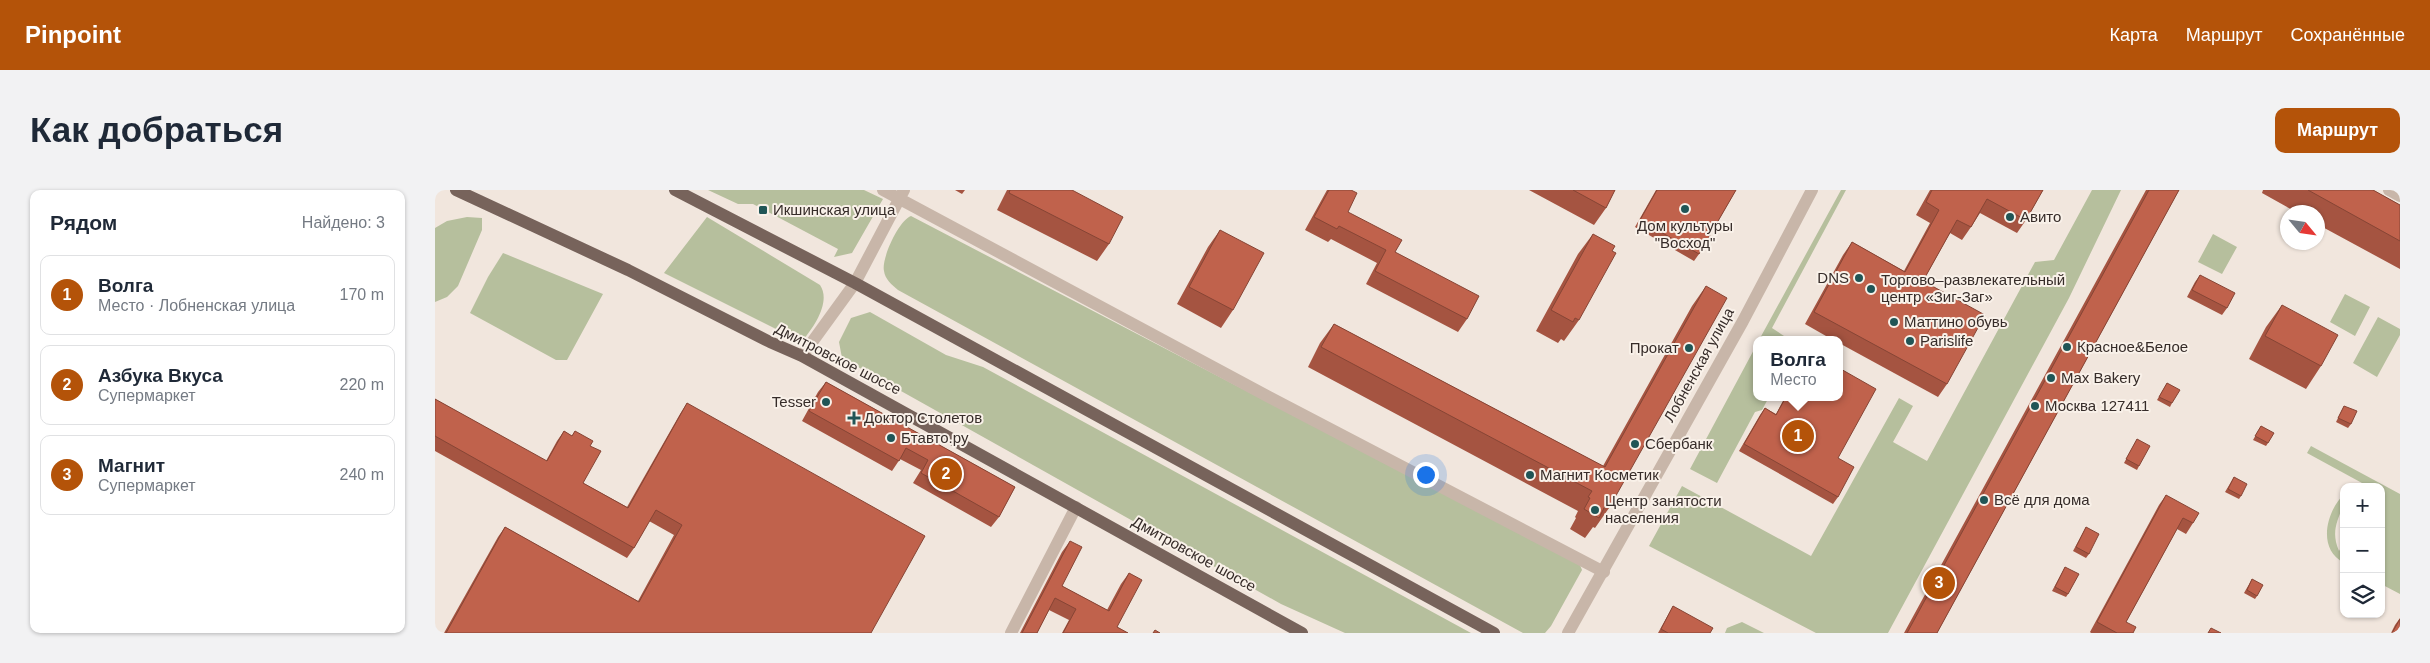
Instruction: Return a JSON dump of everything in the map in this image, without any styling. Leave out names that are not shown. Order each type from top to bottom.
[{"type":"main road","name":"Дмитровское шоссе","points":[[455,190],[628,270],[770,342],[802,356],[1302,633]]},
{"type":"main road","points":[[675,190],[855,283],[1494,633]]},
{"type":"street","points":[[883,190],[902,194],[1235,379],[1604,572]]},
{"type":"street","name":"Лобненская улица","points":[[1569,633],[1743,321],[1812,190]]},
{"type":"street","points":[[2389,190],[2400,196]]},
{"type":"street","points":[[802,356],[855,283],[902,194]]},
{"type":"street","points":[[1011,633],[1076,507]]},
{"type":"green space","points":[[708,190],[864,190],[883,199],[852,253],[834,257],[838,249],[753,204],[738,204]]},
{"type":"green space","points":[[1841,190],[1846,190],[1772,328],[1784,336],[1761,336]]},
{"type":"green space","points":[[2092,190],[2121,190],[2069,298],[1888,633],[1816,633],[1649,546],[1682,486],[1811,556],[1899,398],[1913,406],[1893,442],[1927,461],[2035,262],[2054,260]]},
{"type":"green space","points":[[911,216],[1580,565],[1582,570],[1551,626],[1545,633],[1523,633],[898,290],[886,277],[884,271],[885,258],[896,232],[906,219]]},
{"type":"green space","points":[[467,217],[482,218],[482,230],[458,286],[447,297],[435,302],[435,228],[447,221]]},
{"type":"green space","points":[[707,217],[820,285],[824,298],[823,306],[817,321],[803,340],[798,340],[664,273]]},
{"type":"green space","points":[[2213,234],[2237,247],[2222,274],[2198,262]]},
{"type":"green space","points":[[503,253],[603,294],[567,360],[556,360],[470,313],[488,277]]},
{"type":"green space","points":[[2345,294],[2370,307],[2355,336],[2330,322]]},
{"type":"green space","points":[[870,312],[946,355],[983,367],[1471,633],[1345,633],[1281,604],[842,358],[839,342],[851,318]]},
{"type":"green space","points":[[2378,317],[2400,329],[2400,335],[2377,377],[2353,363]]},
{"type":"green space","points":[[1753,351],[1753,401],[1767,401],[1762,410],[1755,412],[1717,483],[1690,469]]},
{"type":"green space","points":[[2311,446],[2380,483],[2362,483],[2307,453]]},
{"type":"green space","points":[[2385,486],[2400,494],[2400,594],[2385,586]]},
{"type":"green space","points":[[2340,499],[2340,513],[2335,534],[2339,551],[2340,549],[2340,560],[2330,549],[2327,540],[2329,520]]},
{"type":"green space","points":[[1742,622],[1764,633],[1725,633],[1727,628]]},
{"type":"building","points":[[1010,190],[1072,190],[1123,217],[1109,244],[1009,193]]},
{"type":"building","points":[[1329,190],[1351,190],[1357,193],[1348,212],[1402,240],[1395,252],[1479,296],[1467,319],[1375,271],[1386,250],[1339,226],[1337,229],[1314,217]]},
{"type":"building","points":[[1573,190],[1615,190],[1606,208]]},
{"type":"building","name":"Дом культуры \"Восход\"","points":[[1657,190],[1736,190],[1699,254],[1640,220]]},
{"type":"building","name":"Торгово–развлекательный центр «Зиг-Заг»","points":[[1932,190],[2043,190],[2026,220],[1987,199],[1971,227],[1957,220],[1923,281],[1985,315],[1947,384],[1814,312],[1852,242],[1905,272],[1939,210],[1926,202]]},
{"type":"building","points":[[2149,190],[2179,190],[1937,633],[1907,633]]},
{"type":"building","points":[[2308,190],[2373,190],[2400,205],[2400,241]]},
{"type":"building","points":[[1220,230],[1264,253],[1233,310],[1189,287]]},
{"type":"building","points":[[1593,234],[1615,246],[1612,251],[1616,253],[1579,320],[1575,318],[1573,322],[1551,310]]},
{"type":"building","points":[[2200,275],[2235,293],[2227,308],[2192,290]]},
{"type":"building","points":[[1706,286],[1727,298],[1609,508],[1605,506],[1599,518],[1584,509],[1592,491],[1321,347],[1334,324],[1605,467]]},
{"type":"building","points":[[2282,305],[2338,335],[2321,366],[2265,336]]},
{"type":"building","points":[[1843,370],[1876,389],[1838,458],[1854,467],[1838,497],[1744,444],[1765,408],[1776,415],[1784,401],[1843,401]]},
{"type":"building","points":[[826,382],[1015,487],[999,517],[921,473],[928,460],[906,448],[899,461],[809,411]]},
{"type":"building","points":[[2167,383],[2180,390],[2172,403],[2159,397]]},
{"type":"building","points":[[435,399],[547,461],[564,431],[572,436],[575,431],[593,441],[590,446],[601,451],[583,483],[628,508],[687,403],[925,536],[871,633],[446,633],[505,527],[639,602],[682,525],[656,510],[634,548],[435,436]]},
{"type":"building","points":[[2344,406],[2357,411],[2351,424],[2338,418]]},
{"type":"building","points":[[2261,426],[2274,433],[2268,443],[2255,436]]},
{"type":"building","points":[[2137,439],[2150,446],[2139,466],[2126,459]]},
{"type":"building","points":[[2234,477],[2247,484],[2241,496],[2228,489]]},
{"type":"building","points":[[2166,495],[2199,513],[2193,523],[2183,518],[2126,622],[2136,627],[2133,633],[2117,633],[2097,622]]},
{"type":"building","points":[[2086,527],[2099,534],[2089,554],[2076,547]]},
{"type":"building","points":[[1070,541],[1082,547],[1062,586],[1109,611],[1129,573],[1142,580],[1117,627],[1128,633],[1063,633],[1076,609],[1055,598],[1037,633],[1022,633]]},
{"type":"building","points":[[2065,567],[2079,574],[2068,594],[2055,587]]},
{"type":"building","points":[[2252,579],[2263,585],[2257,596],[2247,590]]},
{"type":"building","points":[[1673,606],[1713,628],[1710,633],[1668,633],[1661,629]]},
{"type":"building","points":[[2400,619],[2400,633],[2392,633]]},
{"type":"building","points":[[2211,628],[2221,633],[2208,633]]},
{"type":"place","name":"Дом культуры \"Восход\"","points":[[1685,209]]},
{"type":"place","name":"Икшинская улица","points":[[763,210]]},
{"type":"place","name":"Авито","points":[[2010,217]]},
{"type":"place","name":"DNS","points":[[1859,278]]},
{"type":"place","name":"Торгово–развлекательный центр «Зиг-Заг»","points":[[1871,289]]},
{"type":"place","name":"Маттино обувь","points":[[1894,322]]},
{"type":"place","name":"Parislife","points":[[1910,341]]},
{"type":"place","name":"Красное&Белое","points":[[2067,347]]},
{"type":"place","name":"Прокат","points":[[1689,348]]},
{"type":"place","name":"Max Bakery","points":[[2051,378]]},
{"type":"place","name":"Tesser","points":[[826,402]]},
{"type":"place","name":"Москва 127411","points":[[2035,406]]},
{"type":"place","name":"Доктор Столетов","points":[[854,418]]},
{"type":"place","name":"Волга","points":[[1798,436]]},
{"type":"place","name":"Бтавто.ру","points":[[891,438]]},
{"type":"place","name":"Сбербанк","points":[[1635,444]]},
{"type":"place","name":"Азбука Вкуса","points":[[946,474]]},
{"type":"place","name":"Магнит Косметик","points":[[1530,475]]},
{"type":"place","name":"Всё для дома","points":[[1984,500]]},
{"type":"place","name":"Центр занятости населения","points":[[1595,510]]},
{"type":"place","name":"Магнит","points":[[1939,583]]}]
